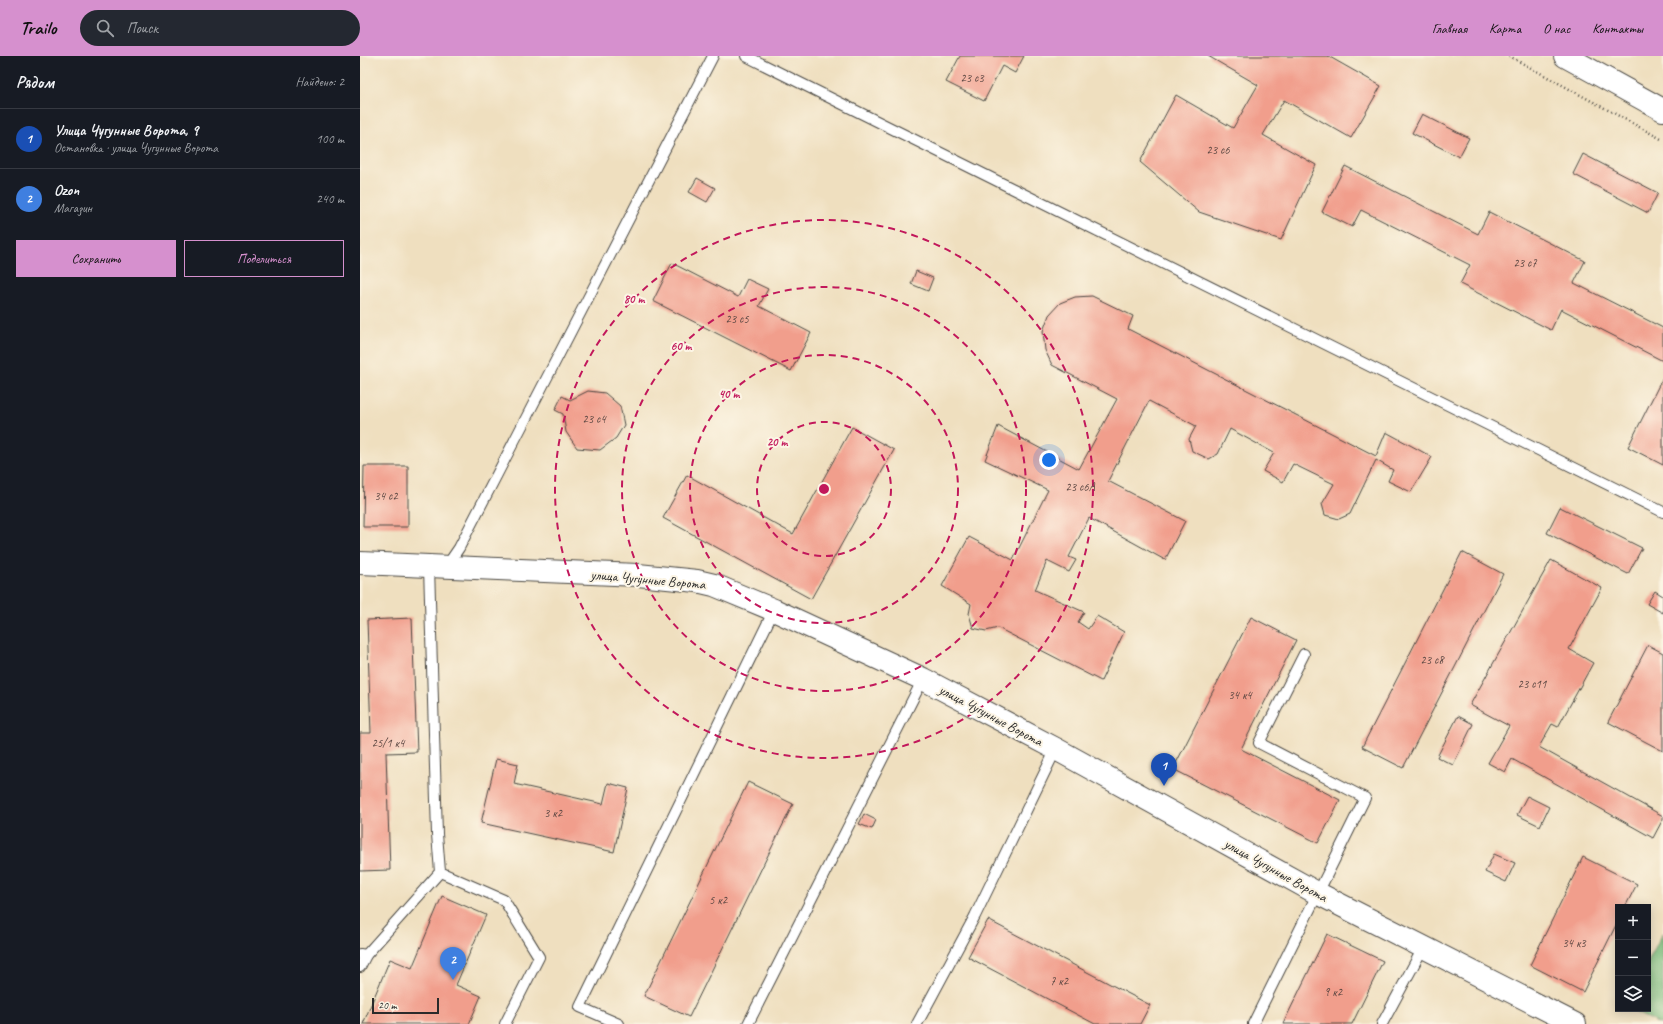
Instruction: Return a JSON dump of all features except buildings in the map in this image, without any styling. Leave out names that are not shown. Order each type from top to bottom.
[{"type":"street","points":[[1564,56],[1663,110]]},
{"type":"street","name":"улица Чугунные Ворота","points":[[360,563],[638,575],[698,580],[714,585],[774,610],[923,679],[1056,749],[1317,892],[1575,1024]]},
{"type":"lane","points":[[360,967],[363,954],[440,872],[437,834],[438,567],[459,548],[713,56]]},
{"type":"lane","points":[[746,56],[1663,512]]},
{"type":"lane","points":[[619,1024],[580,1007],[774,610]]},
{"type":"lane","points":[[1253,1024],[1317,892],[1365,798],[1259,743],[1304,654]]},
{"type":"lane","points":[[748,1024],[923,679]]},
{"type":"lane","points":[[917,1024],[975,916],[1056,749]]},
{"type":"lane","points":[[440,872],[504,900],[539,957],[505,1024]]},
{"type":"lane","points":[[1382,1024],[1424,946]]},
{"type":"path","points":[[1509,56],[1663,140]]},
{"type":"green space","points":[[1663,932],[1663,1024],[1659,1024],[1635,1012],[1651,1012],[1651,956]]},
{"type":"place","name":"Улица Чугунные Ворота, 9","points":[[1164,786]]},
{"type":"place","name":"Ozon","points":[[453,980]]}]
